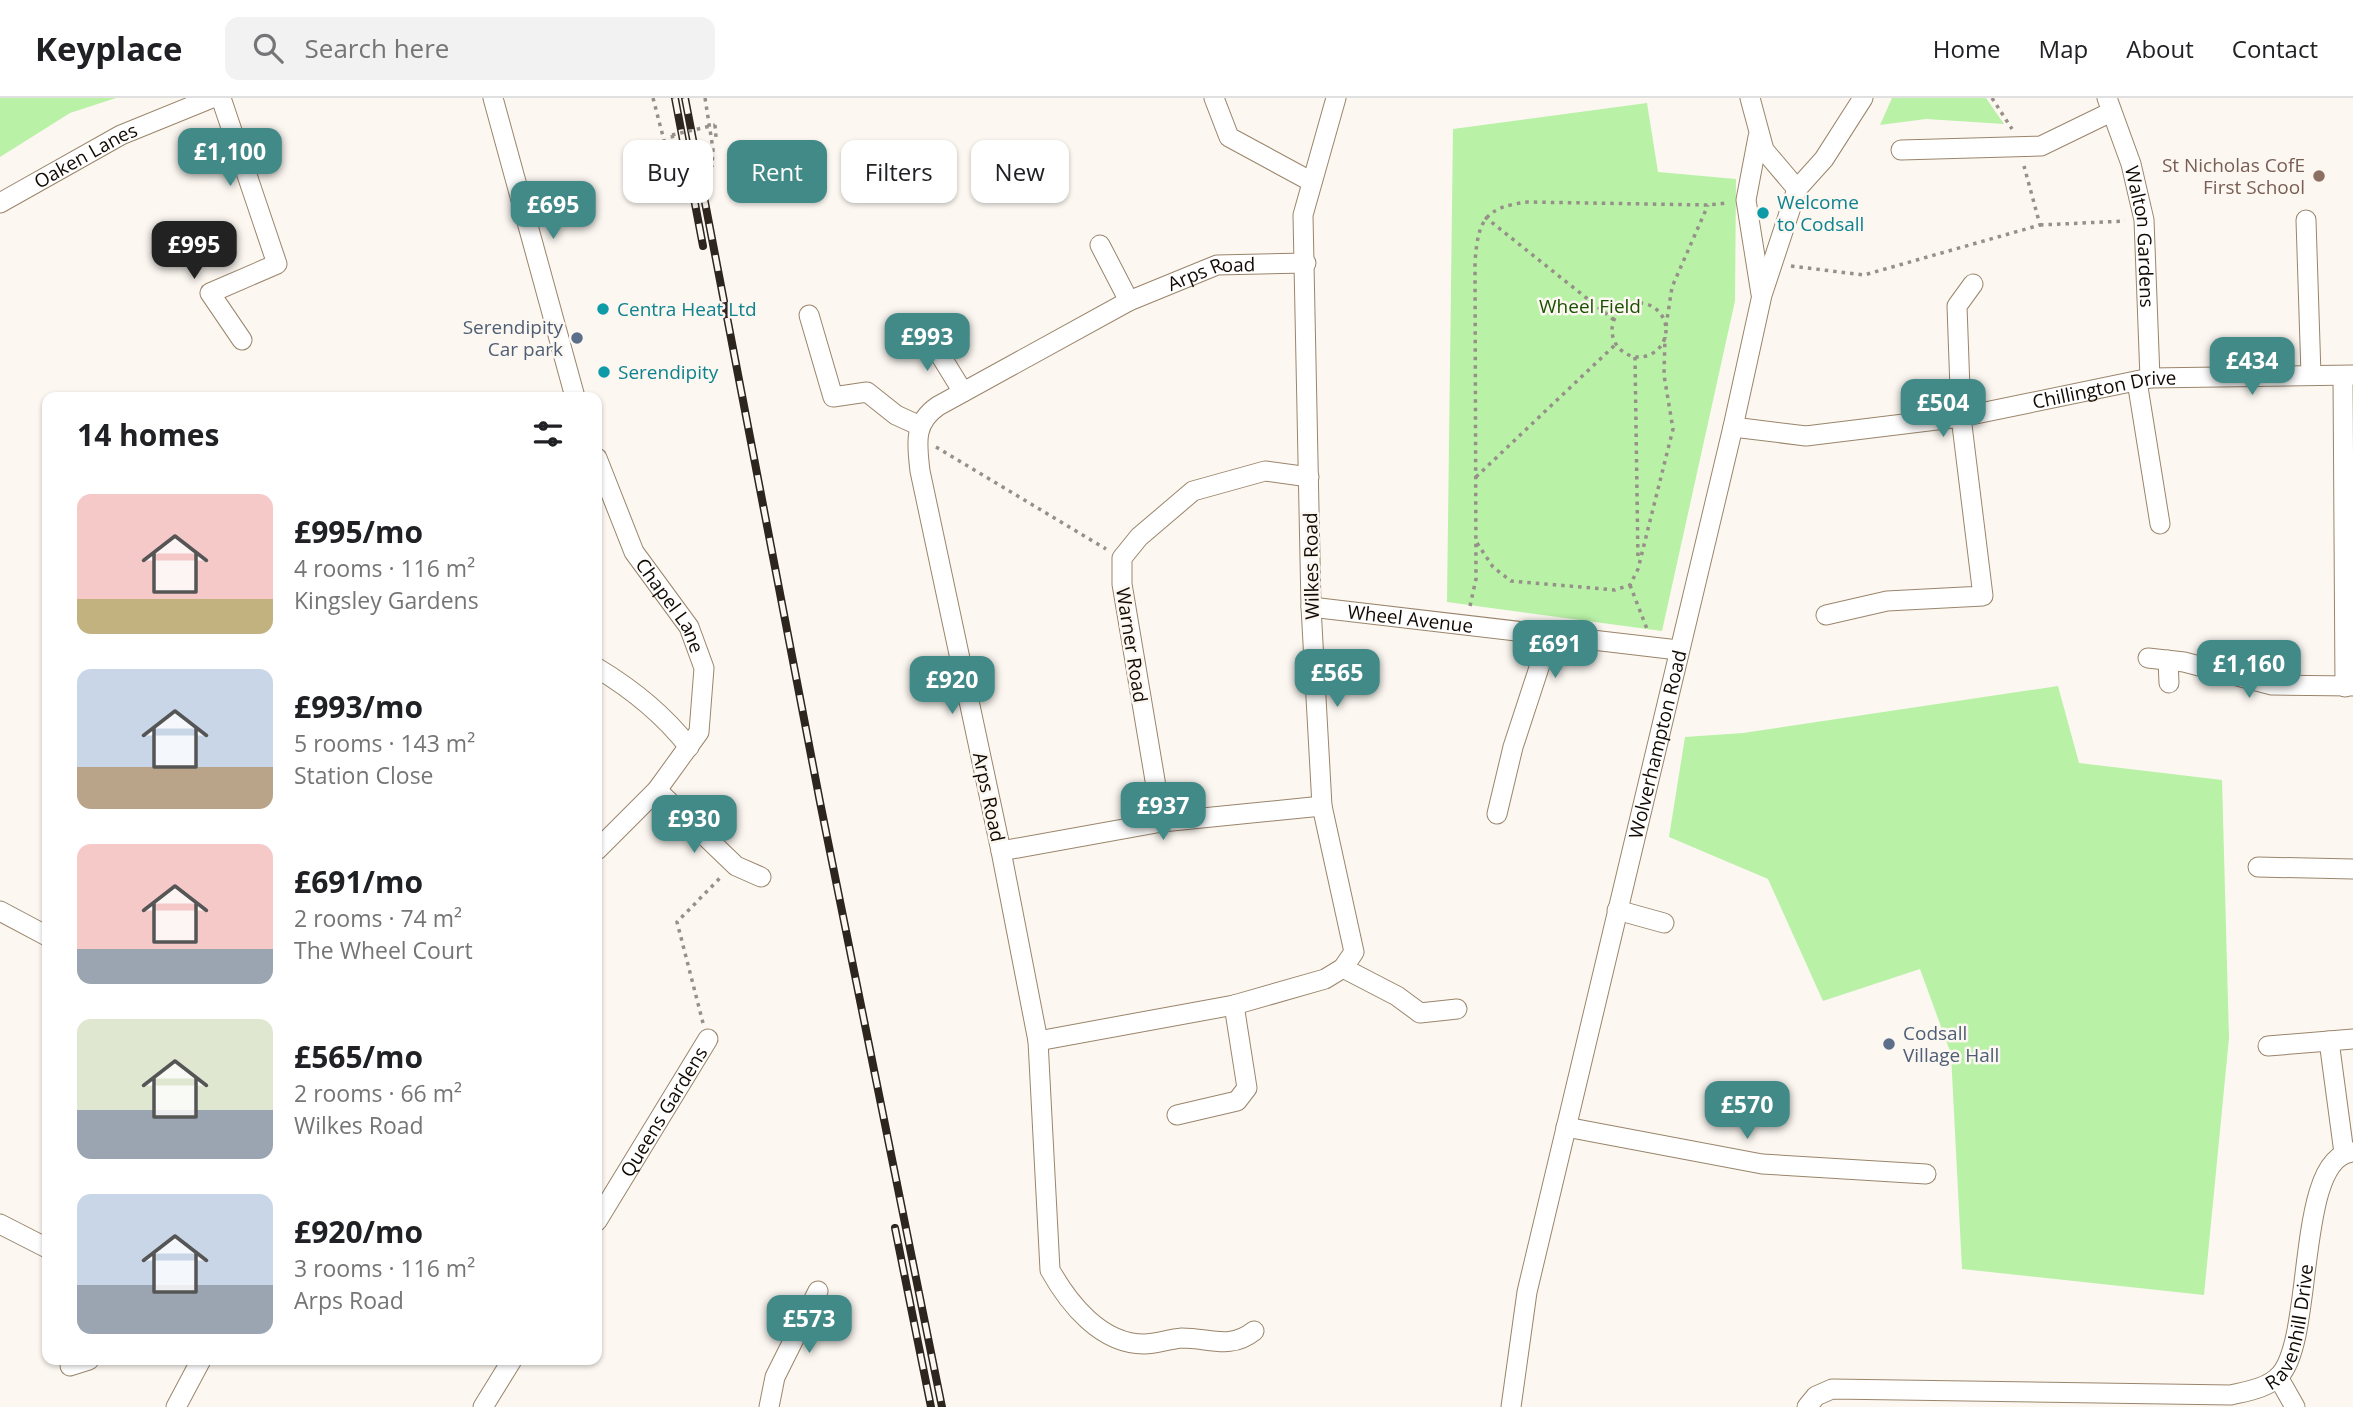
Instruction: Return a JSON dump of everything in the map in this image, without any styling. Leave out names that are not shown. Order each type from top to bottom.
[{"type":"street","name":"Oaken Lanes","points":[[0,203],[121,135],[212,98]]},
{"type":"street","points":[[221,98],[277,264],[210,293],[242,340]]},
{"type":"street","points":[[493,98],[574,392]]},
{"type":"street","points":[[1214,98],[1229,137],[1312,182]]},
{"type":"street","name":"Wilkes Road","points":[[1336,98],[1303,215],[1311,607],[1322,806],[1354,942],[1354,952],[1343,968]]},
{"type":"street","points":[[1751,98],[1758,137],[1770,160],[1797,189],[1824,159],[1863,98]]},
{"type":"street","points":[[1901,150],[2041,146],[2109,105]]},
{"type":"street","name":"Walton Gardens","points":[[2109,105],[2131,164],[2144,220],[2143,379],[2160,524]]},
{"type":"street","points":[[1758,137],[1746,200],[1762,295]]},
{"type":"street","name":"Wolverhampton Road","points":[[1511,1407],[1527,1292],[1762,295],[1797,189]]},
{"type":"street","points":[[2306,219],[2311,375]]},
{"type":"street","points":[[1100,245],[1129,301]]},
{"type":"street","name":"Arps Road","points":[[1254,1331],[1242,1341],[1181,1338],[1143,1344],[1112,1338],[1066,1298],[1050,1270],[1038,1041],[1001,851],[920,471],[918,430],[926,414],[1129,301],[1217,265],[1306,263]]},
{"type":"street","points":[[1826,615],[1887,601],[1983,596],[1961,417],[1957,306],[1973,284]]},
{"type":"street","points":[[809,315],[833,397],[867,393],[918,430]]},
{"type":"street","points":[[926,332],[963,392]]},
{"type":"street","points":[[2148,657],[2272,685],[2349,686],[2348,376]]},
{"type":"street","name":"Chillington Drive","points":[[1733,427],[1806,436],[1961,417],[2143,379],[2348,376]]},
{"type":"street","name":"Chapel Lane","points":[[602,471],[634,552],[689,627],[704,668],[699,732],[657,790],[602,845]]},
{"type":"street","points":[[1122,558],[1139,537],[1193,491],[1265,471],[1310,477]]},
{"type":"street","name":"Warner Road","points":[[1122,558],[1122,584],[1162,822]]},
{"type":"street","name":"Wheel Avenue","points":[[1311,607],[1678,650]]},
{"type":"street","points":[[1497,814],[1523,713],[1550,634]]},
{"type":"street","points":[[2168,660],[2169,683]]},
{"type":"street","points":[[602,671],[623,684],[674,728],[689,747]]},
{"type":"street","points":[[657,790],[736,866],[761,877]]},
{"type":"street","points":[[1001,851],[1162,822],[1322,806]]},
{"type":"street","points":[[2258,867],[2314,866],[2353,869]]},
{"type":"street","points":[[1617,910],[1664,923]]},
{"type":"street","points":[[0,911],[42,933]]},
{"type":"street","points":[[1038,1041],[1234,1005],[1325,979],[1343,968],[1397,996],[1422,1014],[1457,1009]]},
{"type":"street","points":[[1177,1115],[1237,1101],[1248,1088],[1234,1005]]},
{"type":"street","name":"Queens Gardens","points":[[602,1213],[708,1038]]},
{"type":"street","points":[[2268,1046],[2353,1039]]},
{"type":"street","points":[[2329,1041],[2348,1152]]},
{"type":"street","points":[[1566,1128],[1762,1164],[1926,1174]]},
{"type":"street","name":"Ravenhill Drive","points":[[1807,1407],[1816,1396],[1832,1389],[2231,1395],[2260,1387],[2278,1377],[2294,1350],[2306,1261],[2324,1174],[2333,1160],[2348,1152]]},
{"type":"street","points":[[0,1224],[42,1245]]},
{"type":"street","points":[[769,1407],[775,1377],[818,1291]]},
{"type":"street","points":[[176,1407],[198,1365]]},
{"type":"street","points":[[484,1407],[509,1365]]},
{"type":"street","points":[[2278,1377],[2295,1407]]},
{"type":"path","points":[[653,98],[664,140]]},
{"type":"path","points":[[705,98],[712,140]]},
{"type":"path","points":[[1992,98],[2020,147],[2040,225]]},
{"type":"path","points":[[673,140],[672,135],[715,125],[716,137]]},
{"type":"path","points":[[1468,625],[1471,592],[1476,579],[1475,262],[1476,241],[1485,217],[1503,206],[1528,202],[1707,205],[1746,200]]},
{"type":"path","points":[[1476,541],[1493,567],[1511,580],[1615,590],[1630,585],[1638,569],[1673,429],[1664,375],[1665,337],[1672,287],[1707,205]]},
{"type":"path","points":[[1485,217],[1614,320]]},
{"type":"path","points":[[1773,264],[1864,275],[2040,225],[2144,220]]},
{"type":"path","points":[[1665,337],[1656,351],[1635,357],[1624,353],[1616,344],[1612,331],[1614,320],[1624,308],[1642,303],[1658,311],[1666,328]]},
{"type":"path","points":[[1476,477],[1616,344]]},
{"type":"path","points":[[1635,357],[1638,569]]},
{"type":"path","points":[[918,430],[1122,558]]},
{"type":"path","points":[[1630,585],[1655,647]]},
{"type":"path","points":[[708,1038],[677,922],[727,871]]},
{"type":"green space","points":[[0,98],[116,98],[70,113],[0,157]]},
{"type":"green space","points":[[1892,98],[1986,98],[2004,124],[1926,119],[1880,125]]},
{"type":"green space","name":"Wheel Field","points":[[1647,103],[1658,172],[1736,179],[1735,301],[1662,631],[1447,602],[1453,129]]},
{"type":"green space","points":[[2058,686],[2079,763],[2222,780],[2229,1038],[2204,1295],[1962,1269],[1951,1054],[1920,969],[1823,1001],[1768,879],[1669,837],[1685,737],[1743,733]]},
{"type":"railway","points":[[675,98],[703,246]]},
{"type":"railway","points":[[685,98],[820,802],[942,1407]]},
{"type":"railway","points":[[895,1228],[931,1407]]},
{"type":"place","name":"St Nicholas CofE First School","points":[[2319,176]]},
{"type":"place","name":"Welcome to Codsall","points":[[1763,213]]},
{"type":"place","name":"Centra Heat Ltd","points":[[603,309]]},
{"type":"place","name":"Serendipity Car park","points":[[577,338]]},
{"type":"place","name":"Serendipity","points":[[604,372]]},
{"type":"place","name":"Codsall Village Hall","points":[[1889,1044]]}]
